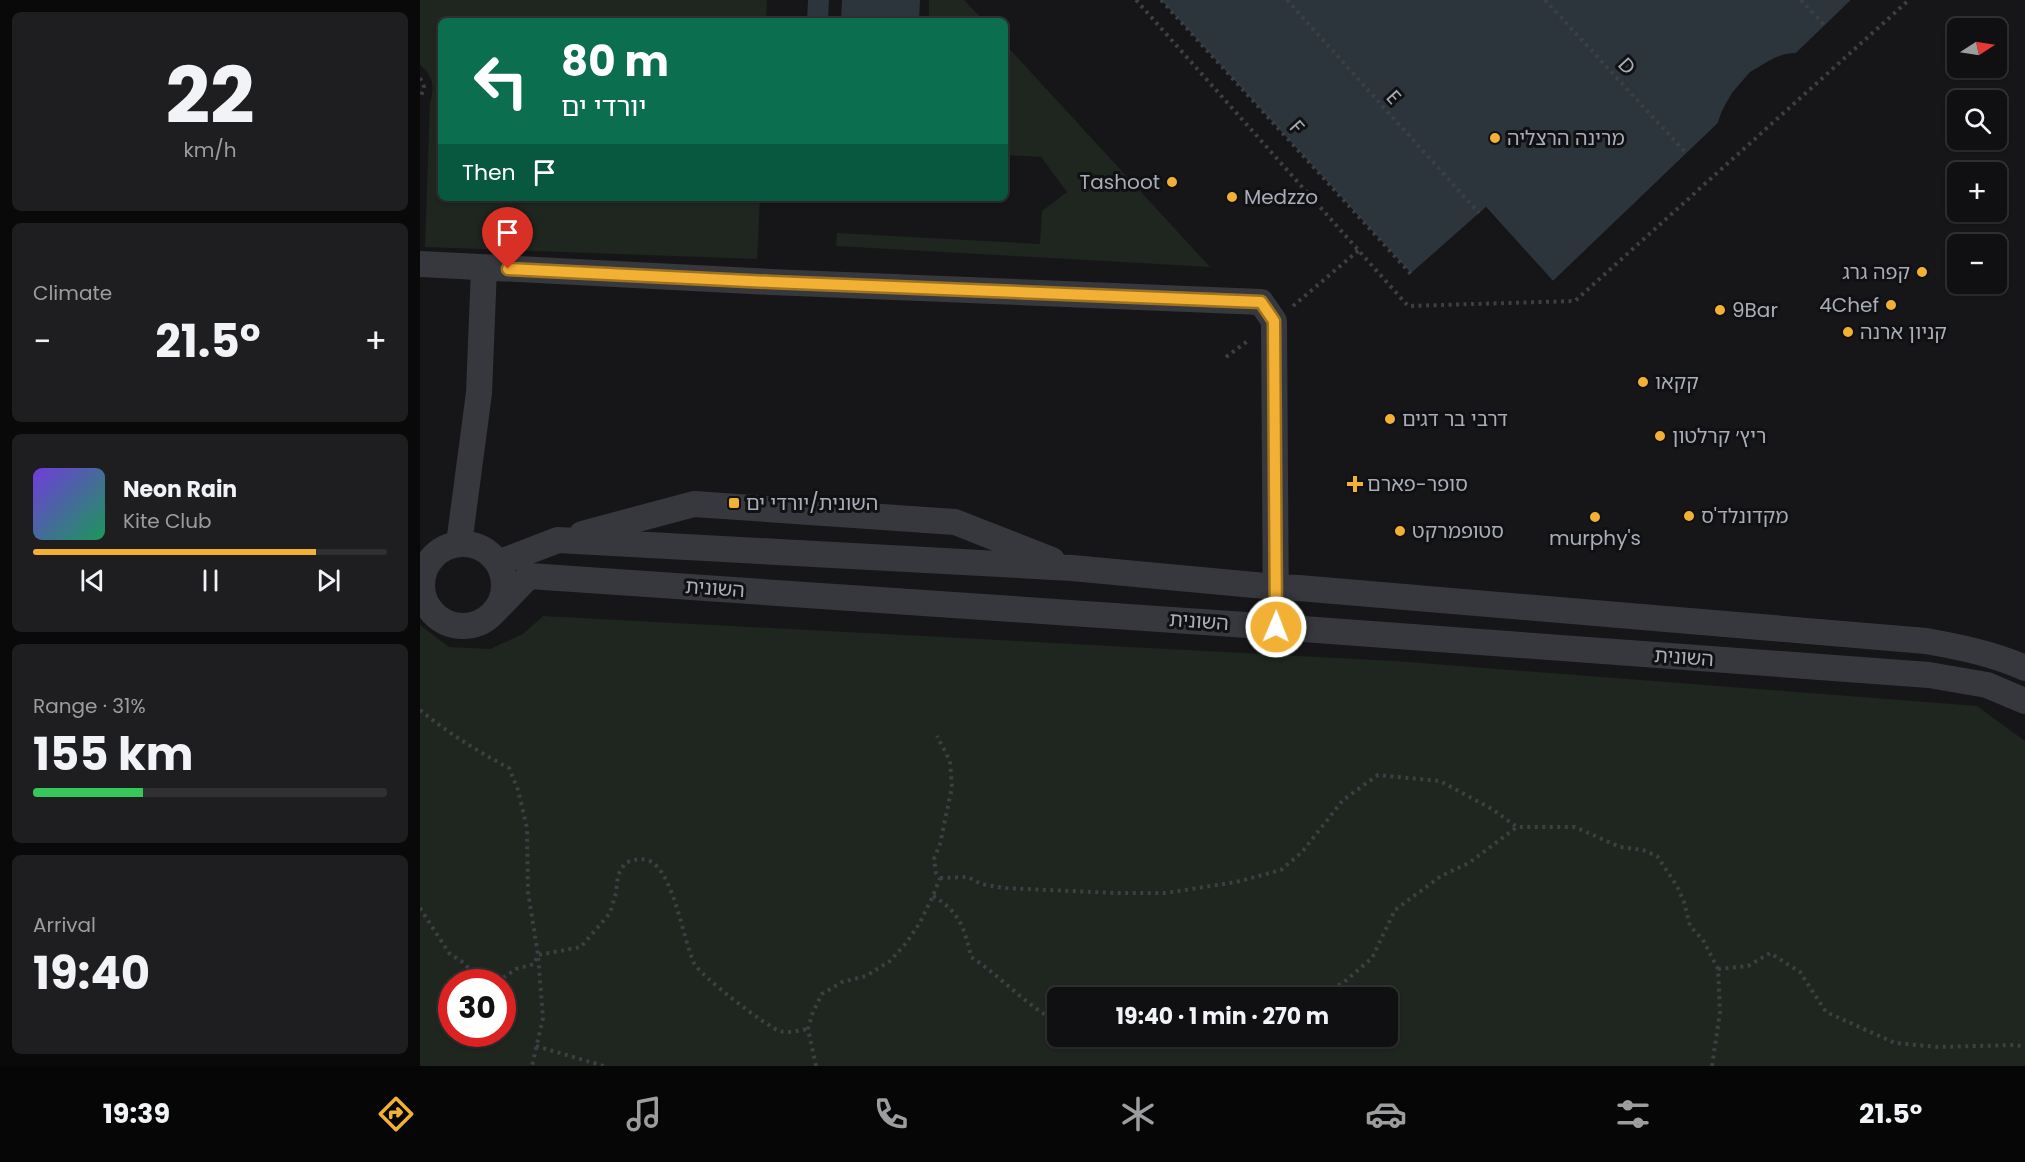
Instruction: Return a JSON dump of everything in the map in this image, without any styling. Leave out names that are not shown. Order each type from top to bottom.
[{"type":"street","points":[[420,264],[771,282],[1261,302],[1274,321],[1276,627]]},
{"type":"street","points":[[439,548],[470,544],[482,548],[498,563],[503,575],[504,589],[501,602],[483,621],[459,626],[447,623],[424,604],[422,583],[424,571],[439,548],[479,393],[484,268]]},
{"type":"street","points":[[558,540],[694,504],[955,522],[1072,568]]},
{"type":"street","name":"השונית","points":[[498,563],[558,540],[1072,568],[1926,641],[1966,648],[2025,668]]},
{"type":"street","name":"השונית","points":[[493,613],[529,576],[1276,627],[1929,675],[1987,685],[2025,701]]},
{"type":"path","points":[[1136,0],[1408,306],[1575,301],[1909,0]]},
{"type":"path","name":"F","points":[[1161,0],[1411,274]]},
{"type":"path","name":"E","points":[[1287,0],[1479,213]]},
{"type":"path","name":"D","points":[[1545,0],[1686,153]]},
{"type":"path","points":[[1802,0],[1824,25]]},
{"type":"path","points":[[420,78],[424,87],[420,99]]},
{"type":"path","points":[[420,710],[444,730],[509,768],[518,790],[527,828],[528,892],[538,956],[543,1018],[532,1066]]},
{"type":"path","points":[[937,736],[950,762],[952,787],[940,844],[934,859],[936,873],[940,878]]},
{"type":"path","points":[[940,878],[969,877],[981,884],[1004,888],[1115,893],[1166,893],[1236,882],[1281,870],[1302,852],[1342,800],[1378,775],[1440,781],[1492,809],[1517,827],[1575,827],[1620,846],[1643,850],[1657,856],[1677,886],[1690,926],[1702,940],[1718,969],[1720,1012],[1712,1066]]},
{"type":"path","points":[[1334,987],[1343,983],[1372,957],[1395,910],[1441,876],[1469,862],[1517,827]]},
{"type":"path","points":[[516,969],[534,963],[538,956],[581,947],[610,913],[618,875],[625,863],[637,859],[649,860],[659,867],[668,884],[694,965],[713,984],[762,1022],[781,1032],[808,1029]]},
{"type":"path","points":[[816,1066],[808,1029],[822,994],[842,982],[866,976],[890,961],[907,942],[933,896],[940,878]]},
{"type":"path","points":[[933,896],[947,904],[961,922],[971,957],[1030,1006],[1047,1016]]},
{"type":"path","points":[[420,908],[449,953],[469,969]]},
{"type":"path","points":[[1718,969],[1748,966],[1770,953],[1800,972],[1826,1012],[1895,1043],[1938,1047],[2016,1045],[2025,1047]]},
{"type":"path","points":[[536,1046],[604,1066]]},
{"type":"shaded area","points":[[420,0],[767,0],[766,18],[438,18],[438,201],[760,201],[757,259],[425,247],[432,86],[428,73],[420,65]]},
{"type":"shaded area","points":[[808,0],[829,0],[828,18],[807,18]]},
{"type":"shaded area","points":[[842,0],[920,0],[919,18],[841,18]]},
{"type":"shaded area","points":[[929,0],[964,0],[981,18],[929,18]]},
{"type":"shaded area","name":"מרינה הרצליה","points":[[1161,0],[1851,0],[1796,53],[1770,60],[1747,76],[1729,98],[1718,123],[1553,281],[1486,207],[1411,274]]},
{"type":"shaded area","points":[[1008,47],[1210,267],[836,246],[837,233],[1040,244],[1042,211],[1067,192],[1041,157],[1008,155]]},
{"type":"shaded area","points":[[543,616],[1395,661],[1977,706],[2025,741],[2025,1066],[420,1066],[420,625],[449,647],[490,649],[523,634]]},
{"type":"pier","points":[[1158,0],[1161,0],[1411,273],[1486,207],[1553,281],[1718,123],[1732,93],[1750,72],[1774,58],[1796,53],[1851,0],[1854,0],[1798,56],[1775,61],[1752,74],[1734,95],[1723,115],[1721,125],[1553,284],[1486,211],[1413,276],[1410,276]]},
{"type":"place","name":"מרינה הרצליה","points":[[1495,138]]},
{"type":"place","name":"Tashoot","points":[[1172,182]]},
{"type":"place","name":"Medzzo","points":[[1232,197]]},
{"type":"place","name":"קפה גרג","points":[[1922,272]]},
{"type":"place","name":"4Chef","points":[[1891,305]]},
{"type":"place","name":"9Bar","points":[[1720,310]]},
{"type":"place","name":"קניון ארנה","points":[[1848,332]]},
{"type":"place","name":"קקאו","points":[[1643,382]]},
{"type":"place","name":"דרבי בר דגים","points":[[1390,419]]},
{"type":"place","name":"ריץ׳ קרלטון","points":[[1660,436]]},
{"type":"place","name":"סופר-פארם","points":[[1355,484]]},
{"type":"place","name":"השונית/יורדי ים","points":[[734,503]]},
{"type":"place","name":"מקדונלד'ס","points":[[1689,516]]},
{"type":"place","name":"murphy's","points":[[1595,517]]},
{"type":"place","name":"סטופמרקט","points":[[1400,531]]},
{"type":"route","points":[[508,269],[1261,302],[1274,321],[1276,627]]}]
